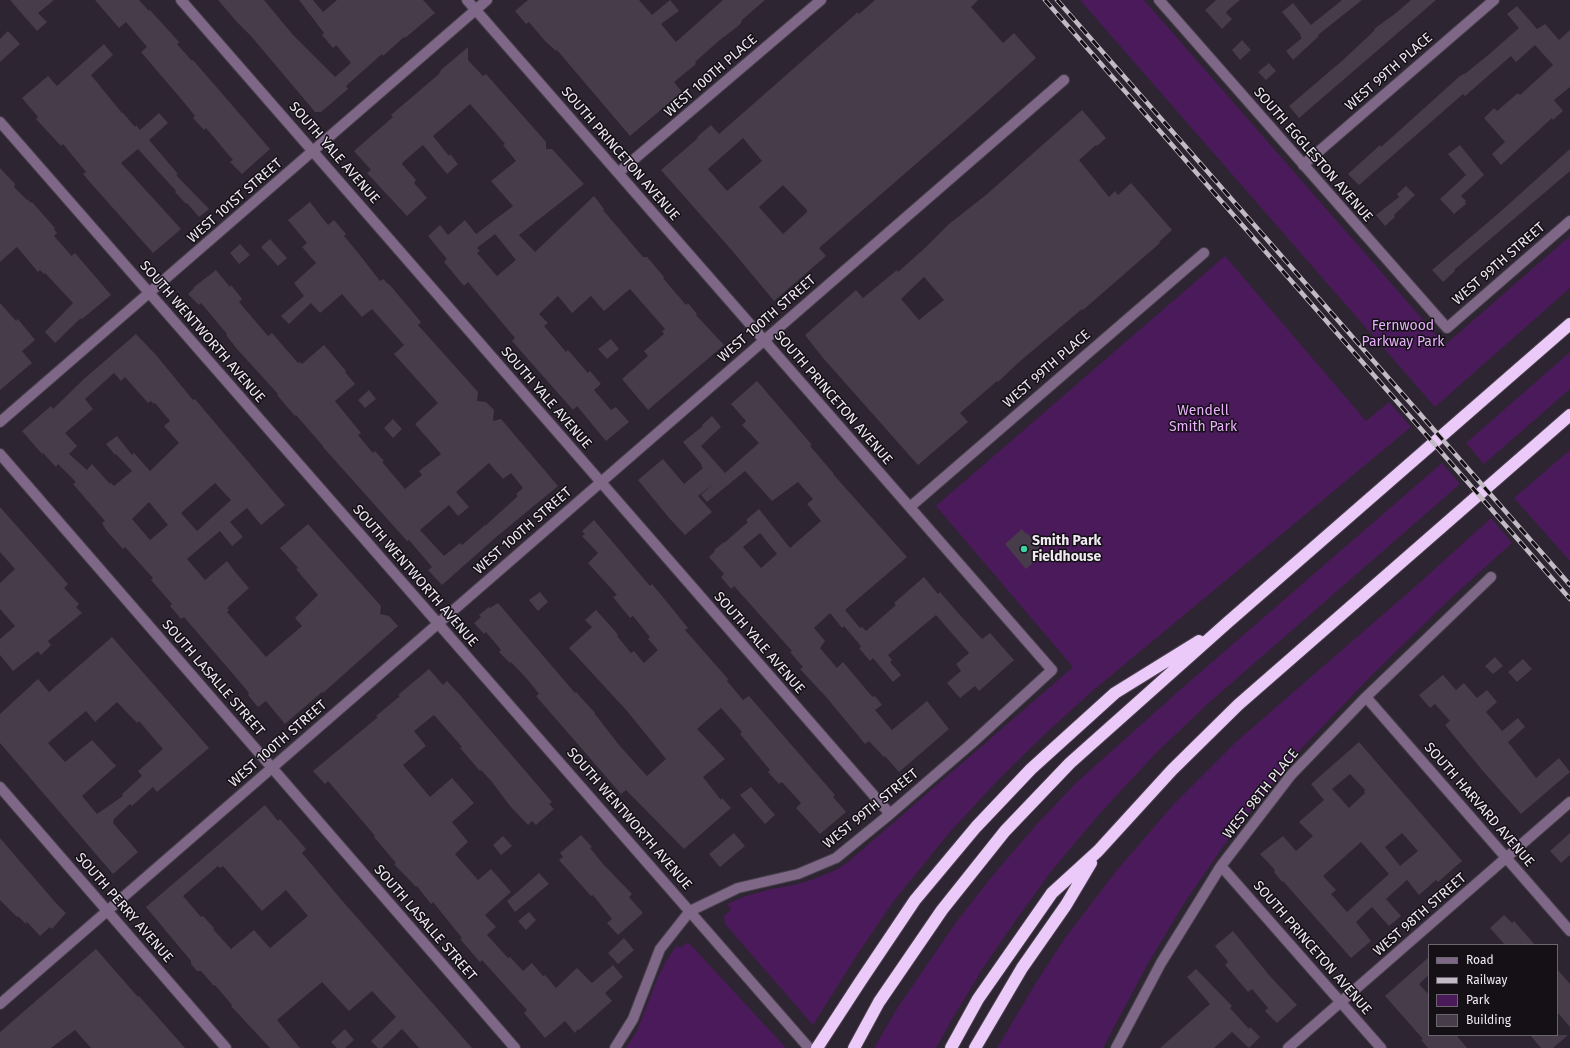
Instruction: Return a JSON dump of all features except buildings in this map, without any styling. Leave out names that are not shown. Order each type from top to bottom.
[{"type":"highway","points":[[854,1048],[879,1002],[942,910],[1005,831],[1070,763],[1227,623],[1570,324]]},
{"type":"highway","points":[[951,1048],[978,999],[1052,893],[1098,851],[1172,770],[1238,705],[1570,415]]},
{"type":"highway","points":[[817,1048],[916,900],[976,827],[1031,769],[1115,693],[1227,623]]},
{"type":"highway","points":[[975,1048],[1022,968],[1066,905],[1098,851]]},
{"type":"street","name":"SOUTH YALE AVENUE","points":[[181,0],[890,814]]},
{"type":"street","name":"SOUTH PRINCETON AVENUE","points":[[467,0],[1052,670]]},
{"type":"street","name":"WEST 101ST STREET","points":[[0,422],[487,0]]},
{"type":"street","name":"WEST 100TH PLACE","points":[[618,173],[821,0]]},
{"type":"street","name":"SOUTH EGGLESTON AVENUE","points":[[1159,0],[1446,328]]},
{"type":"street","name":"WEST 99TH PLACE","points":[[1304,165],[1494,0]]},
{"type":"street","name":"WEST 100TH STREET","points":[[0,1004],[1064,80]]},
{"type":"street","name":"SOUTH WENTWORTH AVENUE","points":[[0,122],[809,1048]]},
{"type":"street","name":"WEST 99TH STREET","points":[[1446,328],[1570,221]]},
{"type":"street","name":"WEST 99TH PLACE","points":[[910,507],[1204,253]]},
{"type":"street","name":"SOUTH LASALLE STREET","points":[[0,454],[515,1048]]},
{"type":"street","name":"WEST 98TH PLACE","points":[[1116,1048],[1160,963],[1221,866],[1291,775],[1366,697],[1491,576]]},
{"type":"street","name":"WEST 99TH STREET","points":[[615,1048],[634,1019],[660,949],[690,910],[738,888],[798,874],[836,858],[890,814],[971,744],[1052,670]]},
{"type":"street","name":"SOUTH HARVARD AVENUE","points":[[1366,697],[1570,931]]},
{"type":"street","name":"SOUTH PERRY AVENUE","points":[[0,787],[226,1048]]},
{"type":"street","name":"WEST 98TH STREET","points":[[1288,1048],[1570,802]]},
{"type":"street","name":"SOUTH PRINCETON AVENUE","points":[[1221,866],[1381,1048]]},
{"type":"green space","name":"Fernwood Parkway Park","points":[[1080,0],[1144,0],[1445,345],[1570,236],[1570,288],[1435,407]]},
{"type":"green space","name":"Wendell Smith Park","points":[[1225,256],[1366,421],[1389,402],[1411,427],[1090,693],[999,779],[949,833],[893,902],[857,955],[813,1025],[725,924],[724,916],[731,910],[727,904],[746,896],[814,879],[836,870],[848,862],[1073,667],[936,506]]},
{"type":"green space","points":[[1570,352],[1570,389],[1484,464],[1466,443]]},
{"type":"green space","points":[[1570,450],[1570,561],[1514,498]]},
{"type":"green space","points":[[1442,463],[1460,484],[1212,700],[1157,752],[1103,810],[1053,869],[1018,917],[983,968],[936,1048],[874,1048],[898,1007],[957,921],[994,874],[1037,824],[1076,783],[1181,689]]},
{"type":"green space","points":[[1491,518],[1512,543],[1451,598],[1371,676],[1299,751],[1231,835],[1183,905],[1147,965],[1103,1048],[997,1048],[1065,938],[1117,870],[1173,805],[1237,741],[1417,585]]},
{"type":"green space","points":[[689,943],[786,1048],[626,1048],[637,1031],[658,977],[666,961],[677,945],[680,948]]},
{"type":"railway","points":[[1045,0],[1570,599]]},
{"type":"railway","points":[[1057,0],[1570,585]]},
{"type":"place","name":"Smith Park Fieldhouse","points":[[1024,549]]}]
